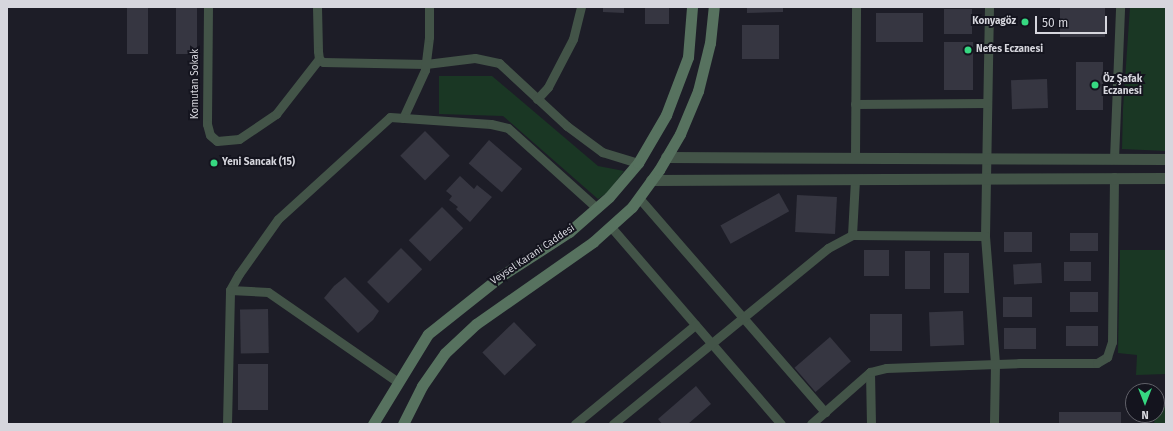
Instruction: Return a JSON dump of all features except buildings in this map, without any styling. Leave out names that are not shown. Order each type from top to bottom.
[{"type":"main road","name":"Veysel Karani Caddesi","points":[[373,424],[428,334],[501,276],[570,232],[609,196],[638,163],[666,115],[688,57],[692,7]]},
{"type":"main road","points":[[403,424],[422,386],[450,348],[476,324],[593,242],[632,207],[639,198],[680,134],[698,91],[710,43],[714,7]]},
{"type":"street","name":"Komutan Sokak","points":[[208,7],[207,124],[210,135],[218,141],[239,139],[276,114],[318,55]]},
{"type":"street","points":[[317,7],[318,55],[323,62],[337,64],[426,64],[475,58],[499,63],[566,126],[602,152],[638,163]]},
{"type":"street","points":[[403,118],[425,70],[429,37],[429,7]]},
{"type":"street","points":[[537,99],[548,87],[573,38],[581,7]]},
{"type":"street","points":[[855,158],[856,7]]},
{"type":"street","points":[[988,7],[986,236],[995,364],[994,424]]},
{"type":"street","points":[[1114,159],[1120,7]]},
{"type":"street","points":[[856,104],[987,103]]},
{"type":"street","points":[[227,424],[230,290],[239,274],[278,218],[390,117],[491,124],[508,128],[596,208]]},
{"type":"street","points":[[666,158],[1166,159]]},
{"type":"street","points":[[651,180],[1114,177],[1166,178]]},
{"type":"street","points":[[811,424],[870,372],[886,368],[995,364],[1097,364],[1106,357],[1112,342],[1114,177]]},
{"type":"street","points":[[852,235],[855,179]]},
{"type":"street","points":[[639,198],[741,318],[825,412]]},
{"type":"street","points":[[611,226],[694,325],[781,424]]},
{"type":"street","points":[[613,424],[710,343],[828,248],[852,235],[986,236]]},
{"type":"street","points":[[230,290],[268,292],[398,382]]},
{"type":"street","points":[[575,424],[694,325]]},
{"type":"street","points":[[870,372],[871,424]]},
{"type":"green space","points":[[1130,7],[1166,7],[1166,151],[1122,149],[1123,109]]},
{"type":"green space","points":[[439,76],[492,76],[598,166],[624,171],[608,192],[598,199],[503,116],[439,114]]},
{"type":"green space","points":[[1120,250],[1166,250],[1166,374],[1136,375],[1137,355],[1118,353]]},
{"type":"green space","points":[[1165,406],[1166,424],[1154,424],[1165,423]]},
{"type":"place","name":"Konyagöz","points":[[1025,22]]},
{"type":"place","name":"Nefes Eczanesi","points":[[968,50]]},
{"type":"place","name":"Öz Şafak Eczanesi","points":[[1095,85]]},
{"type":"place","name":"Yeni Sancak (15)","points":[[214,163]]}]
